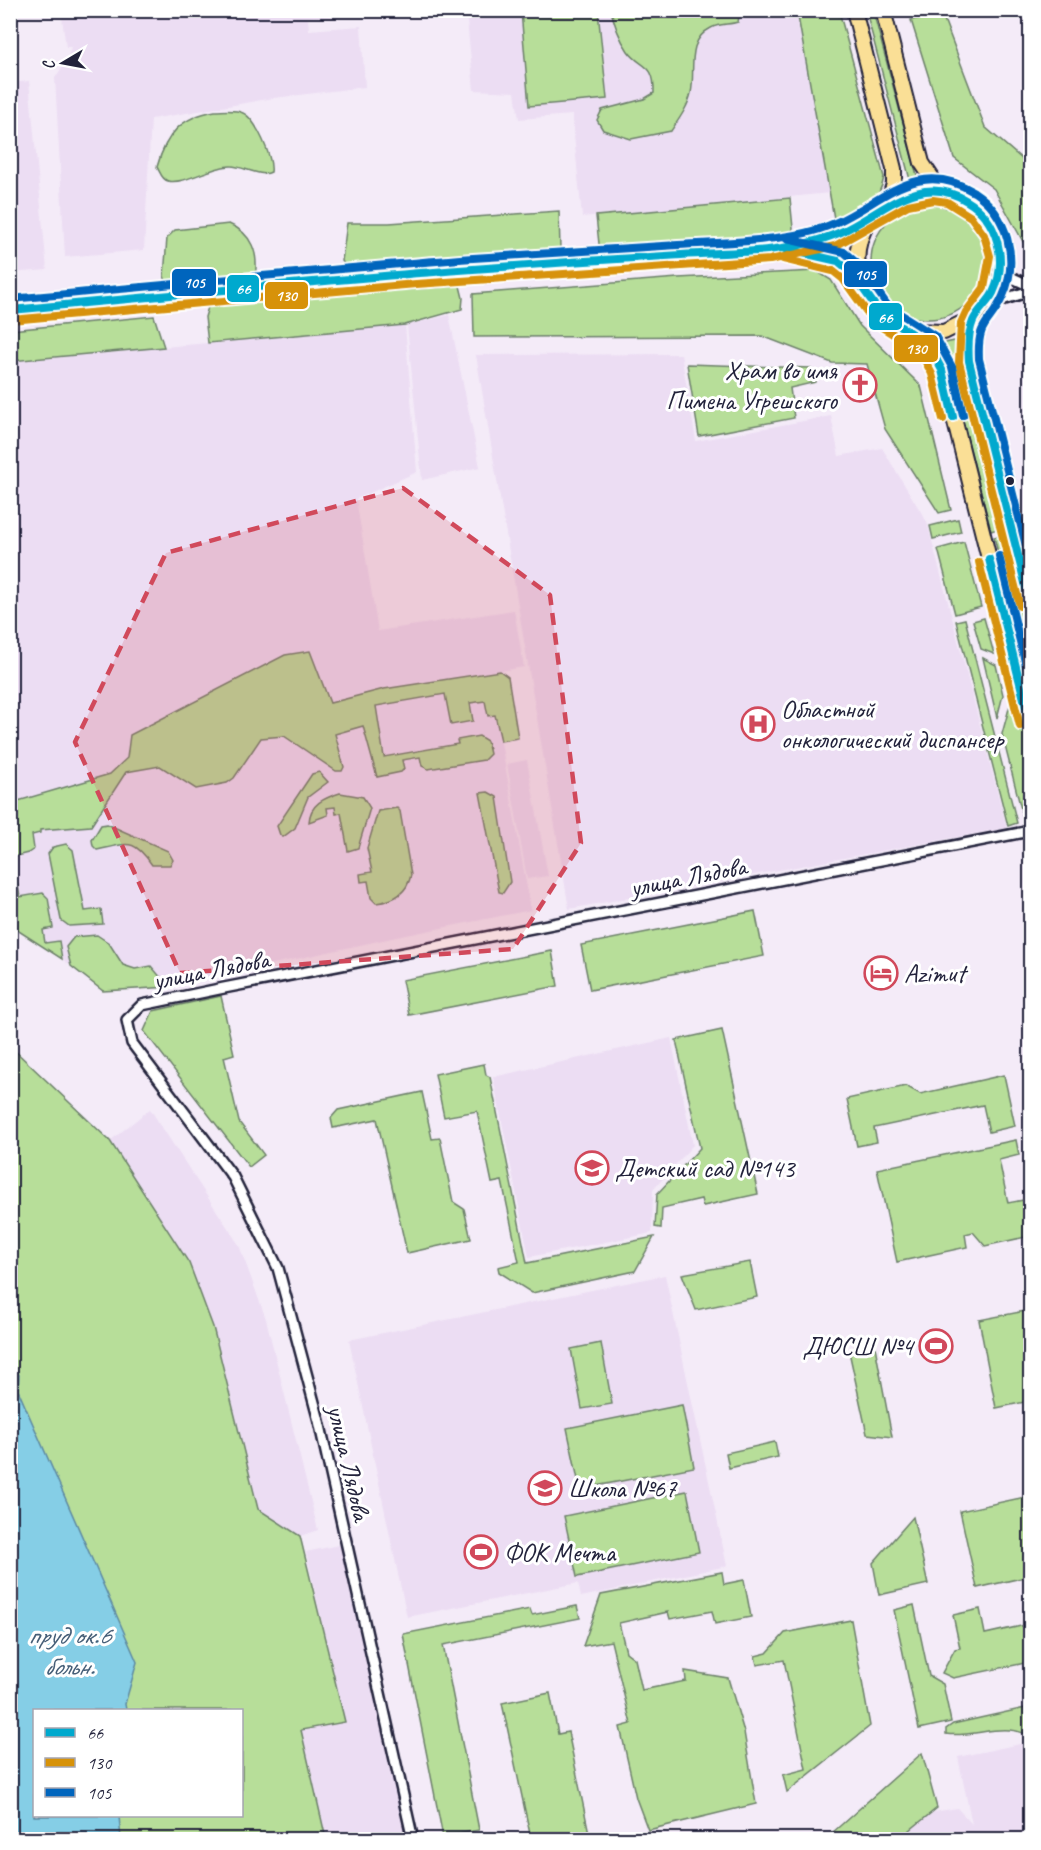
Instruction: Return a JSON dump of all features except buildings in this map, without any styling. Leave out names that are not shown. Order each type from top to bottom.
[{"type":"main road","points":[[854,10],[894,169],[894,184],[888,203]]},
{"type":"main road","points":[[884,10],[922,163],[940,190]]},
{"type":"main road","points":[[10,310],[469,269],[781,248],[832,236],[875,214],[888,203],[912,191],[940,190],[969,201],[991,225],[998,240],[1000,272],[986,305],[974,317],[944,332],[911,331]]},
{"type":"main road","points":[[875,214],[864,231],[858,249],[858,268],[862,285],[869,301],[881,314],[911,331],[928,344],[942,370],[1030,723]]},
{"type":"main road","points":[[781,248],[832,258],[851,272],[862,285]]},
{"type":"main road","points":[[974,317],[968,344],[969,361],[1030,603]]},
{"type":"street","points":[[1000,272],[1030,285]]},
{"type":"street","points":[[986,305],[1030,291]]},
{"type":"street","name":"улица Лядова","points":[[413,1839],[318,1419],[278,1268],[233,1177],[132,1043],[127,1020],[142,1005],[1030,831]]},
{"type":"highlighted area","points":[[403,488],[550,595],[581,843],[513,949],[180,973],[75,742],[166,553]]},
{"type":"shaded area","points":[[61,11],[352,11],[353,15],[308,18],[309,30],[361,26],[365,87],[274,98],[151,119],[144,250],[65,257],[55,78],[67,60],[71,47],[66,47]]},
{"type":"shaded area","points":[[466,11],[797,11],[830,193],[582,217],[572,115],[519,119],[515,92],[474,90]]},
{"type":"shaded area","points":[[29,81],[47,270],[11,273],[11,83]]},
{"type":"shaded area","points":[[449,315],[480,467],[422,480],[407,325]]},
{"type":"shaded area","points":[[405,325],[417,472],[356,499],[378,631],[514,610],[524,667],[501,671],[508,677],[518,738],[501,742],[531,910],[169,987],[103,991],[62,959],[11,926],[10,361]]},
{"type":"shaded area","name":"Областной онкологический диспансер","points":[[681,354],[696,441],[831,416],[839,456],[882,448],[927,522],[1007,828],[569,909],[476,355]]},
{"type":"shaded area","points":[[527,760],[548,876],[527,879],[507,764]]},
{"type":"shaded area","name":"Детский сад №143","points":[[671,1038],[693,1145],[653,1190],[652,1233],[529,1257],[493,1077]]},
{"type":"shaded area","points":[[150,1109],[239,1245],[266,1319],[318,1530],[300,1536],[258,1509],[213,1327],[189,1263],[110,1141]]},
{"type":"shaded area","name":"Школа №67","points":[[665,1275],[727,1566],[581,1597],[578,1583],[407,1617],[349,1340]]},
{"type":"shaded area","points":[[343,1544],[409,1839],[326,1839],[301,1729],[344,1722],[306,1552]]},
{"type":"shaded area","points":[[1025,1743],[1030,1769],[1030,1839],[887,1840],[917,1815],[957,1808],[972,1824],[958,1757]]},
{"type":"green space","points":[[521,11],[598,11],[607,99],[529,106]]},
{"type":"green space","points":[[611,11],[740,11],[738,22],[714,26],[698,41],[693,57],[690,98],[671,131],[631,139],[603,130],[597,120],[602,110],[644,99],[654,93],[650,71],[633,57],[625,46]]},
{"type":"green space","points":[[797,11],[839,11],[884,177],[878,195],[873,201],[860,211],[835,224]]},
{"type":"green space","points":[[866,11],[873,11],[918,179],[910,180]]},
{"type":"green space","points":[[942,14],[985,127],[1030,166],[1030,254],[994,189],[954,158],[911,20]]},
{"type":"green space","points":[[215,111],[236,111],[248,117],[263,139],[271,172],[262,174],[231,166],[175,182],[164,179],[157,167],[170,136],[193,118]]},
{"type":"green space","points":[[790,198],[793,228],[789,239],[600,253],[596,216]]},
{"type":"green space","points":[[928,205],[950,209],[969,221],[981,240],[985,262],[981,284],[969,303],[950,315],[928,319],[906,315],[887,303],[875,284],[871,262],[875,240],[887,221],[906,209]]},
{"type":"green space","points":[[559,211],[560,249],[555,257],[350,272],[342,261],[347,223],[389,223]]},
{"type":"green space","points":[[229,224],[243,233],[252,245],[256,260],[255,277],[173,283],[166,281],[164,276],[167,238],[175,230]]},
{"type":"green space","points":[[816,271],[831,280],[860,326],[921,386],[951,510],[939,513],[885,429],[867,364],[832,363],[762,336],[474,337],[473,294],[678,278]]},
{"type":"green space","points":[[460,286],[463,298],[462,309],[405,325],[208,343],[205,317],[209,304]]},
{"type":"green space","points":[[154,316],[164,347],[11,361],[11,330]]},
{"type":"green space","points":[[955,341],[1000,528],[991,531],[946,355],[940,344]]},
{"type":"green space","points":[[687,364],[811,368],[816,382],[790,388],[794,418],[699,436]]},
{"type":"green space","points":[[958,519],[961,532],[933,539],[930,526]]},
{"type":"green space","points":[[1003,535],[1030,642],[1030,679],[994,537]]},
{"type":"green space","points":[[964,542],[981,607],[955,614],[938,549]]},
{"type":"green space","points":[[984,618],[994,654],[981,649],[973,621]]},
{"type":"green space","points":[[965,619],[1017,823],[1008,826],[956,621]]},
{"type":"green space","points":[[310,651],[330,703],[384,689],[500,671],[508,677],[518,738],[501,741],[495,715],[488,716],[485,701],[470,703],[473,721],[451,725],[445,694],[376,706],[384,757],[458,744],[457,740],[479,736],[487,741],[490,754],[484,760],[428,769],[422,766],[420,757],[402,760],[404,769],[401,772],[377,777],[363,726],[335,734],[344,767],[342,771],[336,771],[284,736],[261,738],[234,778],[227,783],[196,789],[160,766],[126,772],[91,826],[40,830],[40,833],[32,835],[34,849],[12,857],[20,897],[43,893],[48,898],[53,928],[43,930],[45,943],[59,941],[62,959],[11,926],[11,803],[110,774],[127,758],[130,735],[285,655]]},
{"type":"green space","points":[[983,658],[996,665],[1003,695],[997,718]]},
{"type":"green space","points":[[1011,701],[1024,724],[1027,741],[1030,827],[1026,829],[1002,734]]},
{"type":"green space","points":[[319,772],[328,782],[308,797],[295,828],[283,837],[277,826],[312,774]]},
{"type":"green space","points":[[488,792],[497,797],[510,882],[503,893],[499,892],[480,793]]},
{"type":"green space","points":[[340,793],[363,797],[370,808],[358,848],[348,851],[341,813],[336,814],[335,807],[327,808],[328,815],[309,822],[315,806]]},
{"type":"green space","points":[[397,808],[400,811],[411,875],[406,887],[399,895],[376,903],[371,898],[368,881],[361,882],[360,874],[372,872],[367,848],[378,811]]},
{"type":"green space","points":[[107,824],[168,851],[173,860],[170,865],[152,865],[140,850],[129,845],[97,850],[92,840],[101,825]]},
{"type":"green space","points":[[66,844],[73,850],[85,911],[101,909],[103,924],[69,926],[61,920],[48,854],[53,847]]},
{"type":"green space","points":[[755,911],[764,956],[590,990],[581,945]]},
{"type":"green space","points":[[97,935],[109,943],[123,965],[135,969],[151,966],[169,987],[103,991],[71,966],[66,947],[74,937]]},
{"type":"green space","points":[[552,951],[558,986],[409,1015],[402,980]]},
{"type":"green space","points":[[221,996],[234,1054],[224,1057],[239,1122],[264,1155],[249,1167],[144,1031],[153,1011]]},
{"type":"green space","points":[[722,1030],[758,1194],[703,1206],[701,1199],[662,1208],[661,1228],[655,1227],[657,1194],[700,1148],[676,1040]]},
{"type":"green space","points":[[10,1046],[110,1141],[189,1263],[213,1327],[258,1509],[300,1536],[345,1722],[301,1730],[326,1839],[11,1839]]},
{"type":"green space","points":[[484,1064],[486,1075],[490,1077],[527,1263],[654,1237],[635,1271],[532,1293],[499,1272],[498,1267],[519,1262],[502,1181],[492,1183],[477,1111],[444,1117],[435,1074]]},
{"type":"green space","points":[[1004,1075],[1015,1126],[989,1132],[983,1105],[874,1128],[877,1142],[857,1146],[847,1099],[906,1086],[920,1094]]},
{"type":"green space","points":[[422,1092],[432,1139],[440,1138],[453,1202],[464,1209],[471,1239],[407,1253],[377,1119],[333,1128],[331,1118],[338,1110]]},
{"type":"green space","points":[[1016,1140],[1019,1155],[999,1160],[1008,1203],[1029,1199],[1030,1236],[985,1246],[973,1232],[965,1234],[967,1247],[897,1262],[877,1169]]},
{"type":"green space","points":[[750,1262],[757,1297],[696,1310],[682,1274]]},
{"type":"green space","points":[[1030,1310],[1030,1401],[996,1408],[979,1320]]},
{"type":"green space","points":[[873,1336],[892,1437],[867,1434],[850,1356],[859,1339]]},
{"type":"green space","points":[[601,1343],[612,1404],[582,1409],[571,1349]]},
{"type":"green space","points":[[682,1405],[694,1467],[580,1489],[567,1428]]},
{"type":"green space","points":[[775,1442],[778,1457],[729,1468],[726,1453]]},
{"type":"green space","points":[[687,1491],[699,1552],[577,1577],[564,1516]]},
{"type":"green space","points":[[1030,1496],[1030,1576],[977,1588],[960,1511]]},
{"type":"green space","points":[[913,1517],[928,1584],[879,1595],[873,1563]]},
{"type":"green space","points":[[722,1572],[724,1584],[744,1580],[751,1617],[715,1624],[712,1611],[670,1619],[668,1612],[619,1623],[626,1652],[635,1659],[642,1690],[686,1681],[685,1671],[728,1678],[744,1732],[756,1804],[648,1830],[636,1798],[620,1727],[631,1724],[611,1641],[583,1646],[601,1595]]},
{"type":"green space","points":[[914,1605],[929,1676],[943,1684],[951,1722],[919,1729],[894,1610]]},
{"type":"green space","points":[[577,1606],[580,1618],[443,1645],[479,1830],[443,1837],[403,1634],[530,1609],[532,1615]]},
{"type":"green space","points":[[980,1609],[985,1634],[1030,1624],[1030,1662],[953,1678],[942,1673],[955,1649],[960,1648],[953,1615]]},
{"type":"green space","points":[[851,1620],[870,1726],[787,1792],[783,1775],[806,1769],[784,1660],[757,1665],[755,1656],[767,1653],[785,1633]]},
{"type":"green space","points":[[550,1693],[558,1734],[568,1732],[590,1838],[507,1839],[530,1834],[502,1703]]},
{"type":"green space","points":[[1030,1707],[1030,1744],[1028,1735],[1018,1731],[998,1730],[946,1734],[946,1729],[953,1724]]},
{"type":"green space","points":[[922,1753],[937,1808],[899,1839],[868,1839],[863,1835],[832,1833]]},
{"type":"water","name":"пруд ок.6 больн.","points":[[10,1359],[19,1375],[18,1390],[137,1662],[125,1704],[126,1709],[33,1709],[33,1817],[119,1817],[121,1839],[11,1839]]},
{"type":"transit line","name":"105","points":[[10,299],[473,258],[775,238],[801,234],[827,226],[901,186],[935,179],[954,182],[974,192],[995,212],[1002,225],[1010,253],[1008,282],[998,306],[982,329],[979,359],[1030,562]]},
{"type":"transit line","name":"66","points":[[10,310],[415,273],[768,250],[805,244],[832,236],[902,198],[917,193],[933,191],[950,193],[967,201],[986,218],[993,230],[1000,255],[1000,268],[993,293],[971,326],[969,361],[1030,603]]},
{"type":"transit line","name":"130","points":[[11,320],[416,284],[770,260],[835,246],[908,205],[933,200],[947,202],[971,217],[984,235],[990,256],[984,288],[966,312],[961,323],[959,362],[1020,606]]},
{"type":"transit line","name":"105","points":[[787,239],[844,252],[859,265],[888,306],[935,336],[952,367],[963,415]]},
{"type":"transit line","name":"66","points":[[785,249],[838,261],[851,272],[881,314],[928,344],[942,370],[953,417]]},
{"type":"transit line","name":"130","points":[[783,259],[833,271],[843,279],[874,322],[920,351],[932,374],[943,419]]},
{"type":"transit line","name":"105","points":[[999,556],[1030,682]]},
{"type":"transit line","name":"66","points":[[989,559],[1030,723]]},
{"type":"transit line","name":"130","points":[[979,562],[1020,726]]},
{"type":"place","name":"Храм во имя Пимена Угрешского","points":[[860,385]]},
{"type":"place","name":"Областной онкологический диспансер","points":[[758,724]]},
{"type":"place","name":"Azimut","points":[[881,973]]},
{"type":"place","name":"Детский сад №143","points":[[592,1168]]},
{"type":"place","name":"ДЮСШ №4","points":[[936,1346]]},
{"type":"place","name":"Школа №67","points":[[545,1488]]},
{"type":"place","name":"ФОК Мечта","points":[[481,1552]]}]
